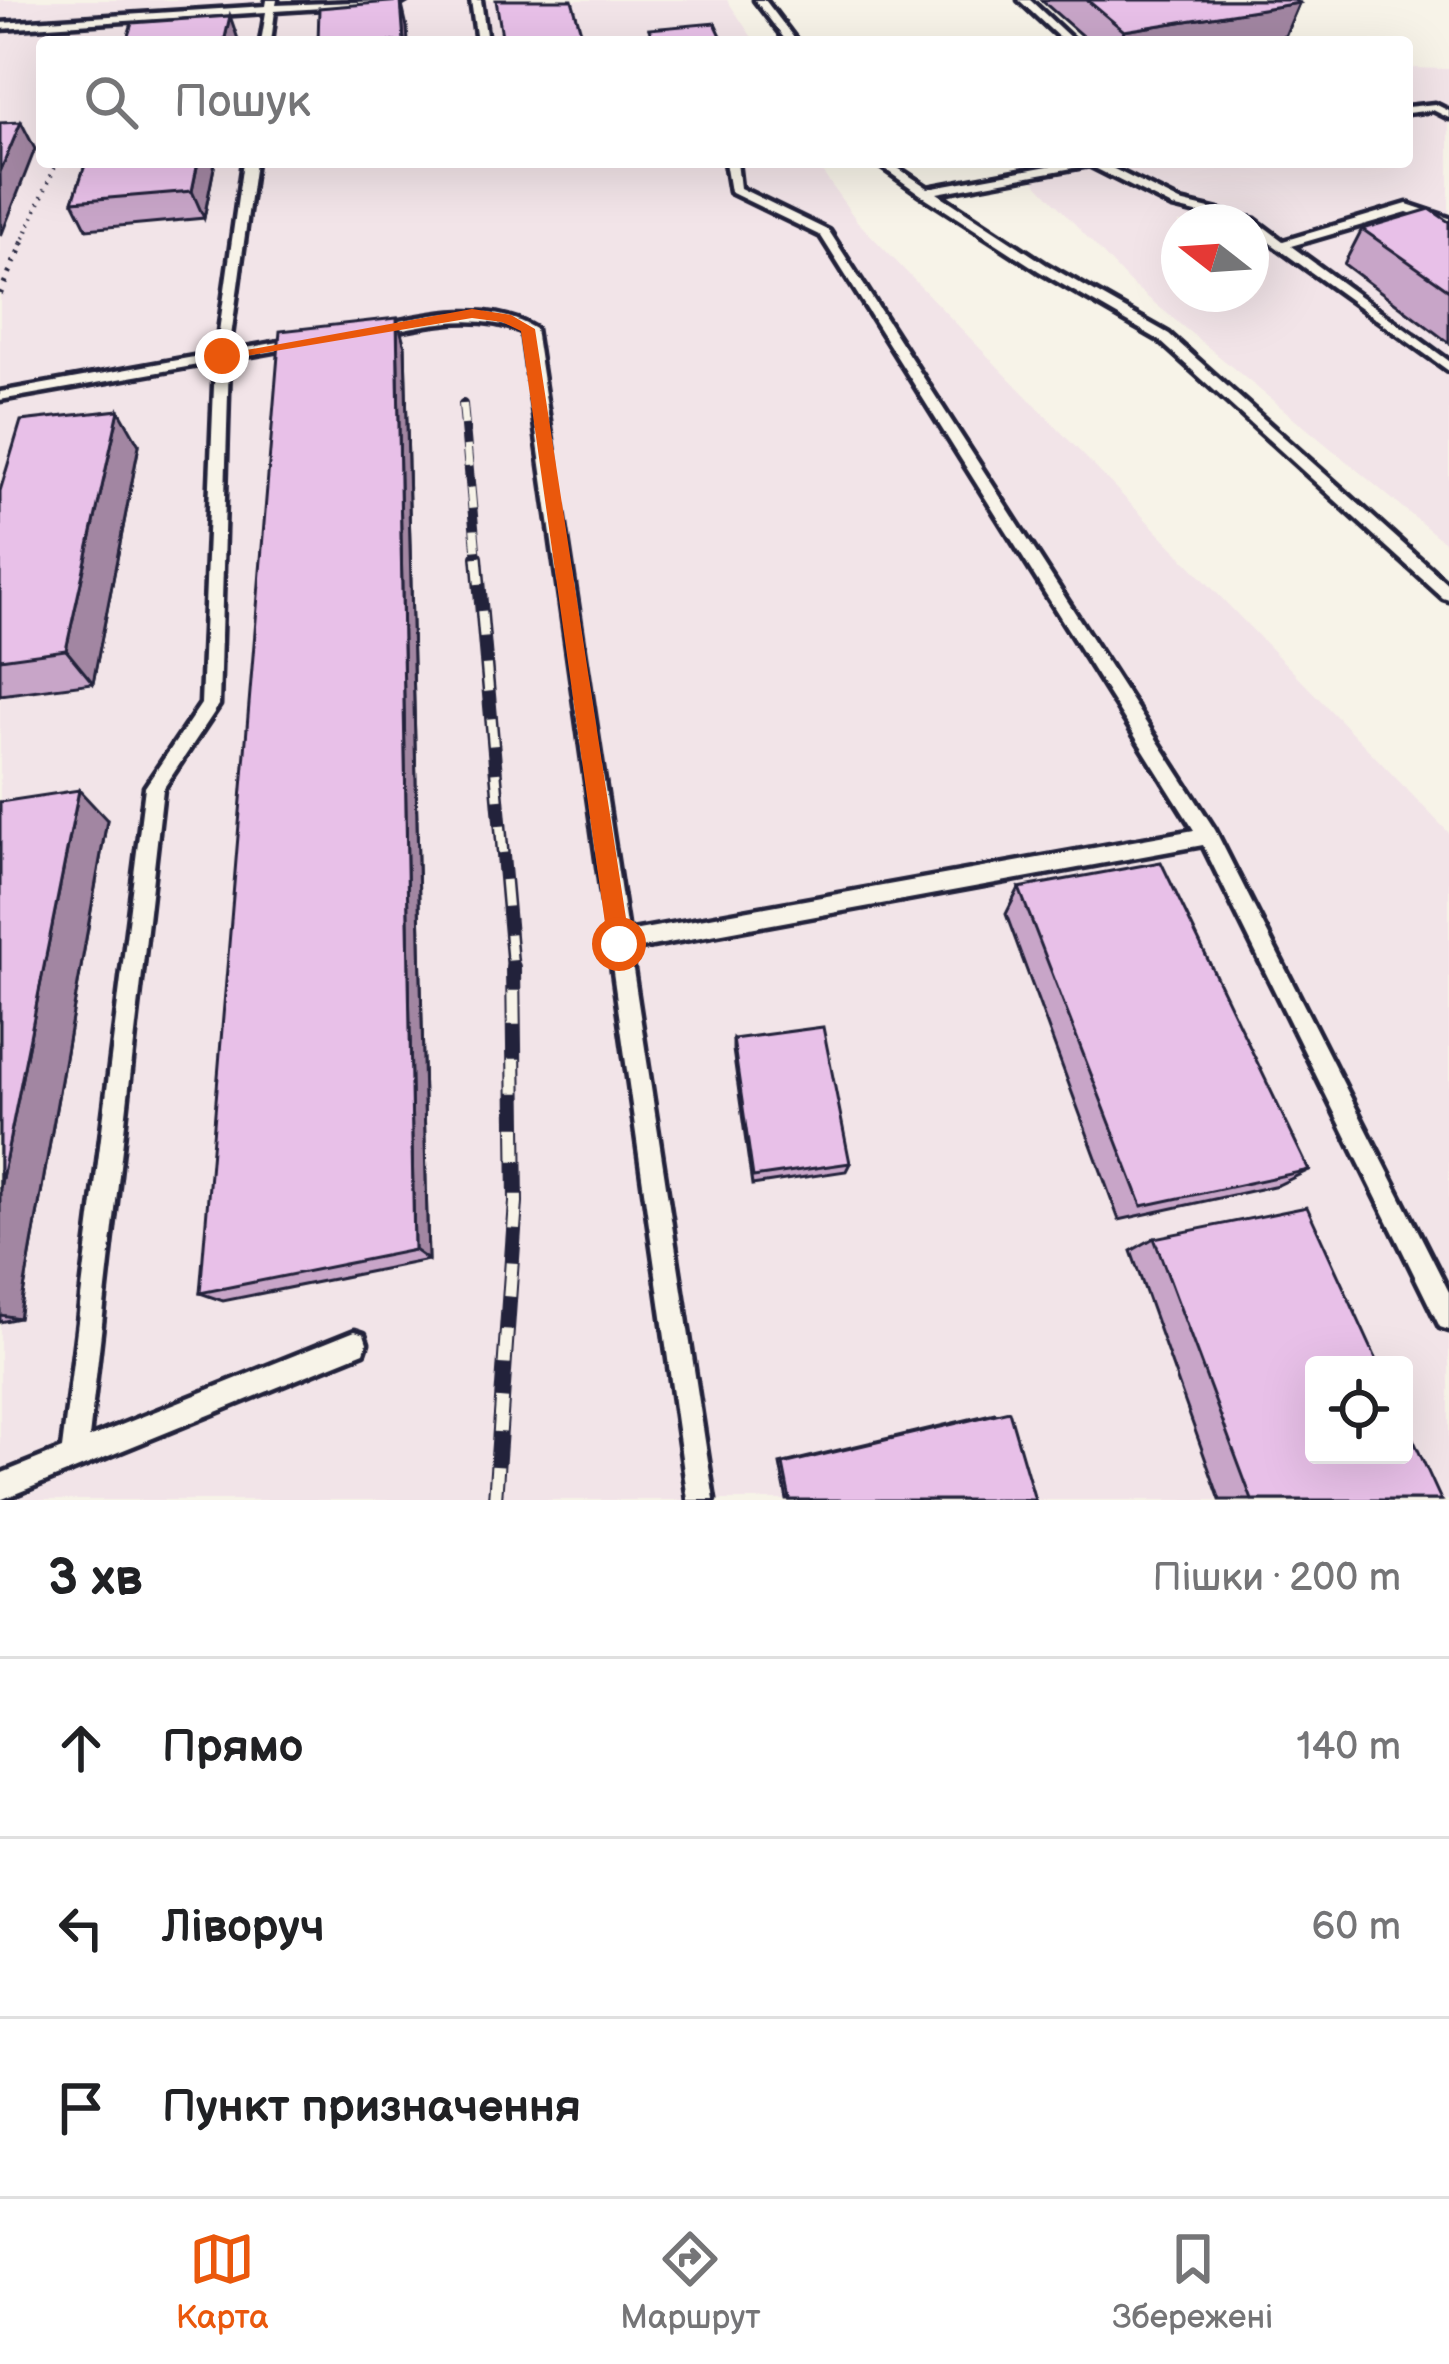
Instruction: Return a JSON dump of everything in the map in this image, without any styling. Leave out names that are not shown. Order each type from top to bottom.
[{"type":"lane","points":[[0,26],[402,0]]},
{"type":"lane","points":[[476,0],[481,36]]},
{"type":"lane","points":[[760,0],[787,36]]},
{"type":"lane","points":[[1024,0],[1063,36]]},
{"type":"lane","points":[[267,36],[271,5]]},
{"type":"lane","points":[[1413,109],[1435,107],[1449,115]]},
{"type":"lane","points":[[74,1456],[154,787],[209,704],[222,356],[248,168]]},
{"type":"lane","points":[[732,168],[734,190],[826,234],[1208,836],[1449,1318]]},
{"type":"lane","points":[[889,168],[1164,337],[1449,594]]},
{"type":"lane","points":[[924,193],[1058,168]]},
{"type":"lane","points":[[1102,168],[1174,204]]},
{"type":"lane","points":[[1285,244],[1407,208],[1449,222]]},
{"type":"lane","points":[[1269,234],[1449,367]]},
{"type":"lane","points":[[358,333],[472,314],[506,318],[528,329],[700,1500]]},
{"type":"lane","points":[[0,396],[313,340]]},
{"type":"lane","points":[[619,944],[1208,836]]},
{"type":"lane","points":[[0,1487],[355,1343]]},
{"type":"path","points":[[0,294],[54,168]]},
{"type":"shaded area","points":[[0,0],[727,0],[751,36],[36,36],[36,168],[819,168],[857,221],[1449,833],[1449,1500],[0,1500]]},
{"type":"shaded area","points":[[1413,68],[1449,69],[1449,546],[1165,312],[1269,312],[1269,204],[1161,204],[1161,308],[1129,282],[1023,168],[1413,168]]},
{"type":"building","points":[[496,0],[572,0],[582,36],[502,36]]},
{"type":"building","points":[[1087,0],[1294,0],[1299,3],[1124,31]]},
{"type":"building","points":[[401,1],[404,36],[318,36],[319,8]]},
{"type":"building","points":[[230,16],[225,36],[128,36],[132,23]]},
{"type":"building","points":[[715,23],[721,36],[652,36],[649,29]]},
{"type":"building","points":[[21,122],[0,172],[0,123]]},
{"type":"building","points":[[84,168],[197,168],[192,191],[73,201]]},
{"type":"building","points":[[1430,209],[1449,222],[1449,290],[1362,229]]},
{"type":"building","points":[[397,318],[414,1250],[200,1293],[280,331]]},
{"type":"building","points":[[119,410],[66,650],[0,659],[0,491],[21,421]]},
{"type":"building","points":[[79,790],[0,1188],[0,802]]},
{"type":"building","points":[[1161,862],[1309,1170],[1142,1206],[1019,888]]},
{"type":"building","points":[[823,1027],[850,1163],[753,1177],[733,1039]]},
{"type":"building","points":[[1307,1207],[1375,1356],[1305,1356],[1305,1464],[1413,1464],[1413,1439],[1441,1500],[1252,1500],[1154,1238]]},
{"type":"building","points":[[1009,1411],[1035,1500],[790,1500],[783,1464]]},
{"type":"railway","points":[[463,404],[477,560]]},
{"type":"railway","points":[[477,557],[513,970]]},
{"type":"railway","points":[[495,1500],[516,1202],[513,967]]},
{"type":"route","points":[[222,356],[472,314],[506,318],[528,329],[619,944]]}]
